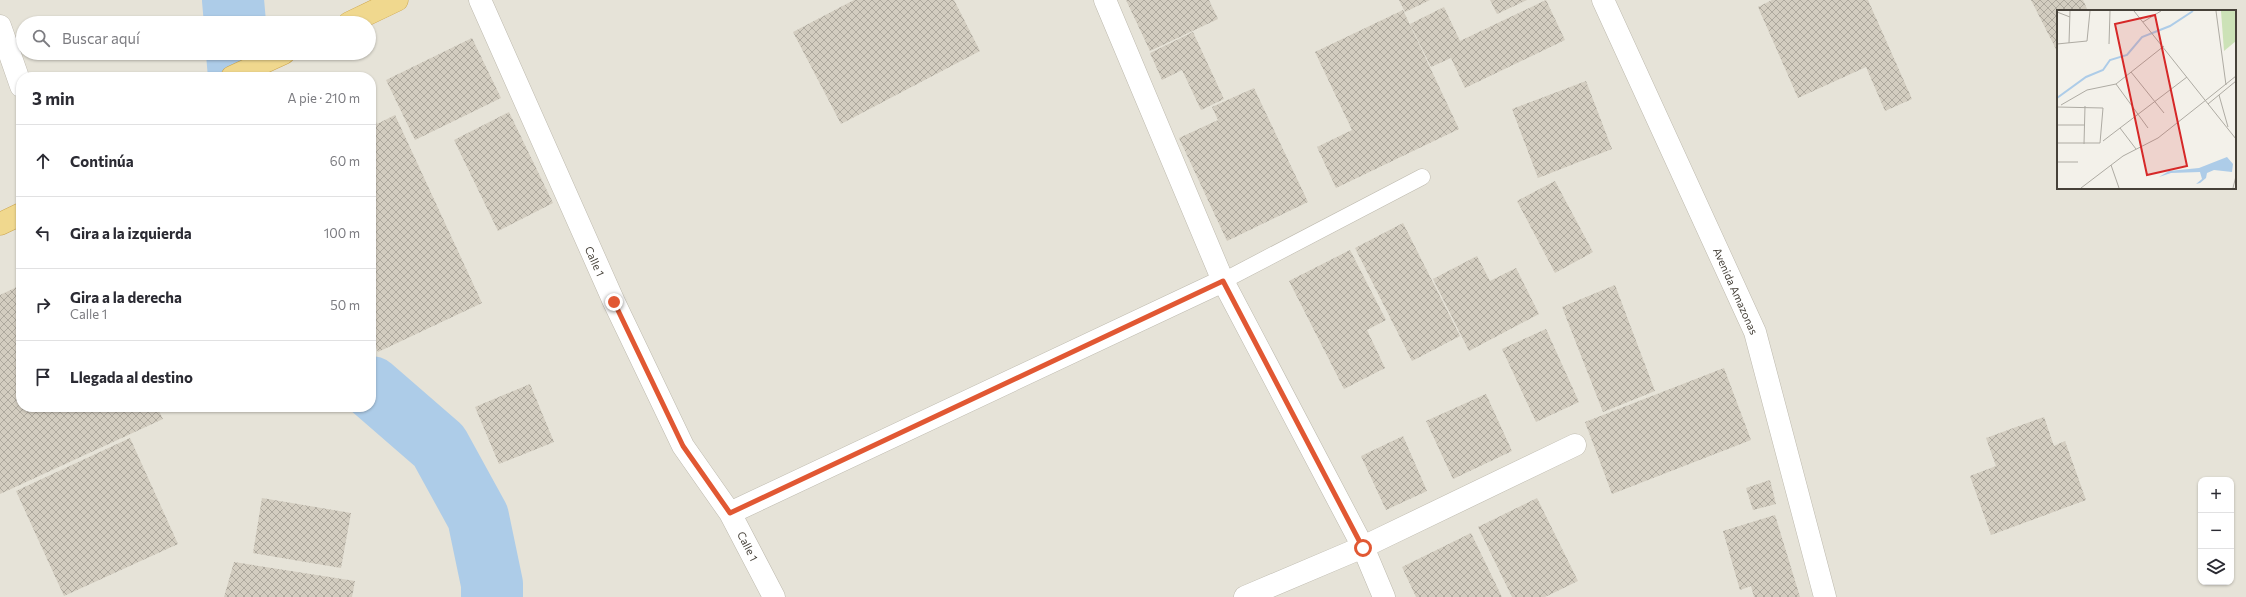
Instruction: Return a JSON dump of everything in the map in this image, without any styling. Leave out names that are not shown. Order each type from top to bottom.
[{"type":"highway","points":[[363,16],[397,0]]},
{"type":"highway","points":[[243,72],[269,60]]},
{"type":"highway","points":[[0,224],[16,216]]},
{"type":"street","name":"Calle 1","points":[[480,0],[614,302],[680,438],[730,513],[774,597]]},
{"type":"street","points":[[1105,0],[1223,281],[1363,548],[1384,597]]},
{"type":"street","name":"Avenida Amazonas","points":[[1603,0],[1755,332],[1825,597]]},
{"type":"street","points":[[0,26],[16,72]]},
{"type":"street","points":[[730,513],[1223,281]]},
{"type":"street","points":[[1245,597],[1363,548],[1575,445]]},
{"type":"lane","points":[[1223,281],[1422,177]]},
{"type":"shaded area","points":[[0,0],[2246,0],[2246,597],[0,597]]},
{"type":"building","points":[[854,0],[954,0],[980,51],[841,124],[793,32]]},
{"type":"building","points":[[1126,0],[1209,0],[1218,19],[1150,51]]},
{"type":"building","points":[[1399,0],[1430,0],[1405,12]]},
{"type":"building","points":[[1490,0],[1527,0],[1497,14]]},
{"type":"building","points":[[1546,0],[1565,40],[1465,88],[1451,58],[1431,67],[1410,24],[1444,7],[1460,41]]},
{"type":"building","points":[[1772,0],[1868,0],[1912,99],[1885,111],[1866,67],[1798,98],[1758,7]]},
{"type":"building","points":[[2031,0],[2083,0],[2088,10],[2057,10],[2057,51]]},
{"type":"building","points":[[1403,10],[1459,129],[1336,188],[1317,147],[1352,130],[1315,52]]},
{"type":"building","points":[[1193,32],[1224,99],[1201,110],[1182,70],[1162,80],[1150,53]]},
{"type":"building","points":[[472,38],[501,98],[415,140],[386,80]]},
{"type":"building","points":[[1586,81],[1612,149],[1538,178],[1512,109]]},
{"type":"building","points":[[1254,88],[1308,202],[1227,241],[1179,138],[1218,120],[1212,107]]},
{"type":"building","points":[[509,112],[553,203],[498,231],[454,140]]},
{"type":"building","points":[[395,115],[482,303],[378,352],[376,348],[376,122],[377,124]]},
{"type":"building","points":[[1555,181],[1593,252],[1555,273],[1517,201]]},
{"type":"building","points":[[1403,223],[1460,336],[1412,361],[1355,248]]},
{"type":"building","points":[[1350,250],[1386,320],[1367,330],[1385,368],[1344,389],[1289,281]]},
{"type":"building","points":[[1477,256],[1490,281],[1516,268],[1539,314],[1469,351],[1433,279]]},
{"type":"building","points":[[1615,285],[1655,391],[1603,412],[1562,307]]},
{"type":"building","points":[[16,287],[16,412],[160,412],[163,419],[0,494],[0,295]]},
{"type":"building","points":[[1546,329],[1579,402],[1536,422],[1502,349]]},
{"type":"building","points":[[1724,368],[1751,440],[1612,494],[1585,422]]},
{"type":"building","points":[[530,384],[554,442],[499,464],[475,407]]},
{"type":"building","points":[[1486,394],[1512,451],[1453,479],[1426,421]]},
{"type":"building","points":[[2044,417],[2054,446],[2065,441],[2086,500],[1991,535],[1970,476],[1996,466],[1986,438]]},
{"type":"building","points":[[1403,436],[1427,491],[1386,510],[1361,456]]},
{"type":"building","points":[[130,438],[178,544],[64,596],[16,491]]},
{"type":"building","points":[[1770,480],[1776,504],[1753,510],[1746,488]]},
{"type":"building","points":[[262,498],[351,513],[341,568],[253,553]]},
{"type":"building","points":[[1537,498],[1578,581],[1545,597],[1512,597],[1478,527]]},
{"type":"building","points":[[1775,515],[1800,597],[1754,597],[1751,586],[1740,590],[1723,531]]},
{"type":"building","points":[[1471,533],[1502,597],[1416,597],[1402,567]]},
{"type":"building","points":[[234,562],[355,581],[352,597],[224,597]]},
{"type":"waterway","points":[[233,0],[234,16]]},
{"type":"waterway","points":[[238,60],[239,72]]},
{"type":"waterway","points":[[376,391],[439,446],[478,517],[492,584],[492,597]]},
{"type":"route","points":[[614,302],[683,446],[730,513],[1223,281],[1363,548]]}]
